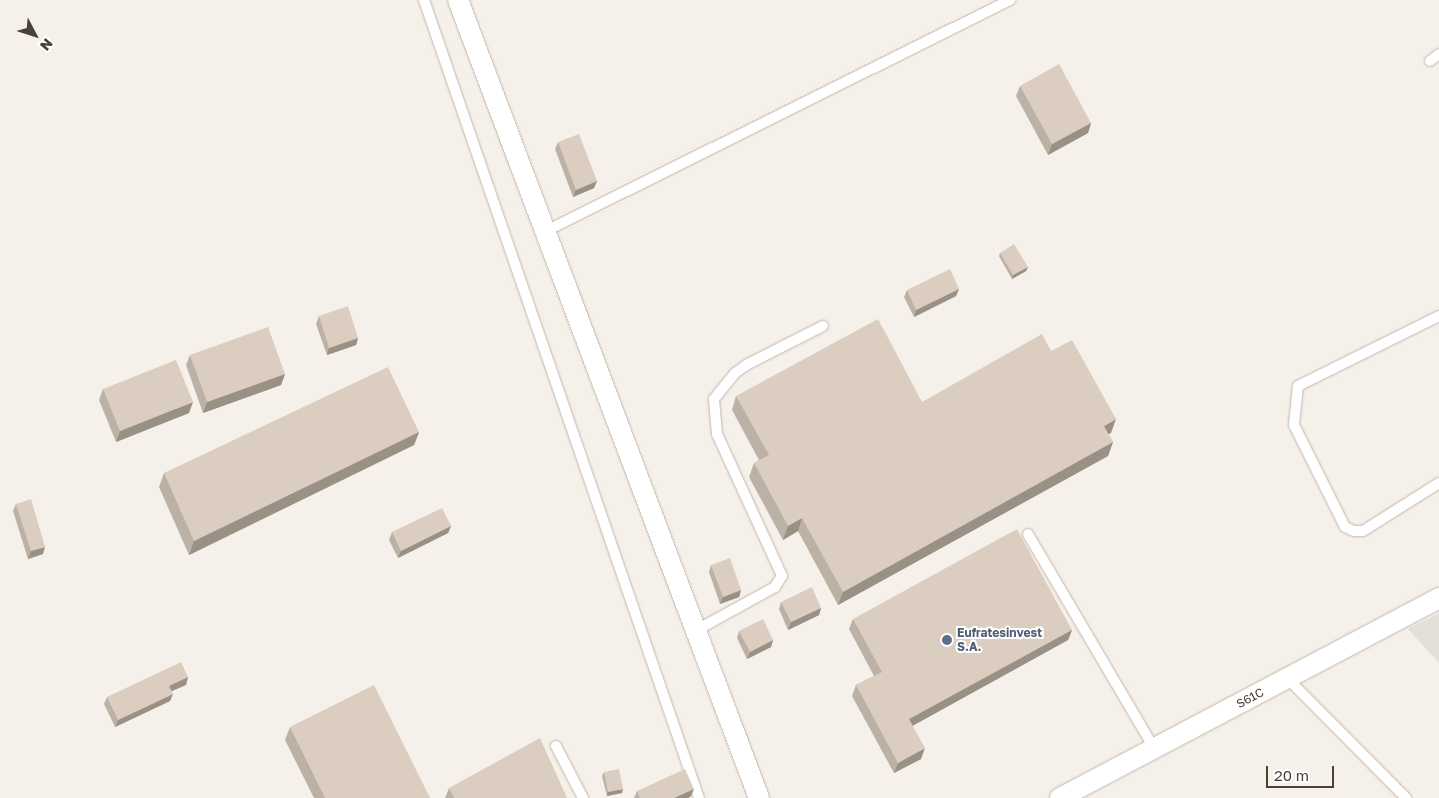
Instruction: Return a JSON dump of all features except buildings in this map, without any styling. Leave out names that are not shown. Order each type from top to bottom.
[{"type":"street","points":[[458,0],[759,798]]},
{"type":"street","name":"S61C","points":[[1060,798],[1439,598]]},
{"type":"lane","points":[[424,0],[699,798]]},
{"type":"lane","points":[[544,232],[1010,0]]},
{"type":"lane","points":[[1430,61],[1439,54]]},
{"type":"lane","points":[[1438,318],[1298,386],[1294,425],[1345,527],[1354,531],[1363,531],[1439,483]]},
{"type":"lane","points":[[695,630],[775,587],[782,576],[717,434],[714,399],[735,373],[748,364],[823,326]]},
{"type":"lane","points":[[1028,534],[1154,748]]},
{"type":"lane","points":[[1287,678],[1406,798]]},
{"type":"lane","points":[[556,746],[583,798]]},
{"type":"shaded area","points":[[1439,613],[1439,663],[1408,629]]},
{"type":"place","name":"Eufratesinvest S.A.","points":[[947,640]]}]
